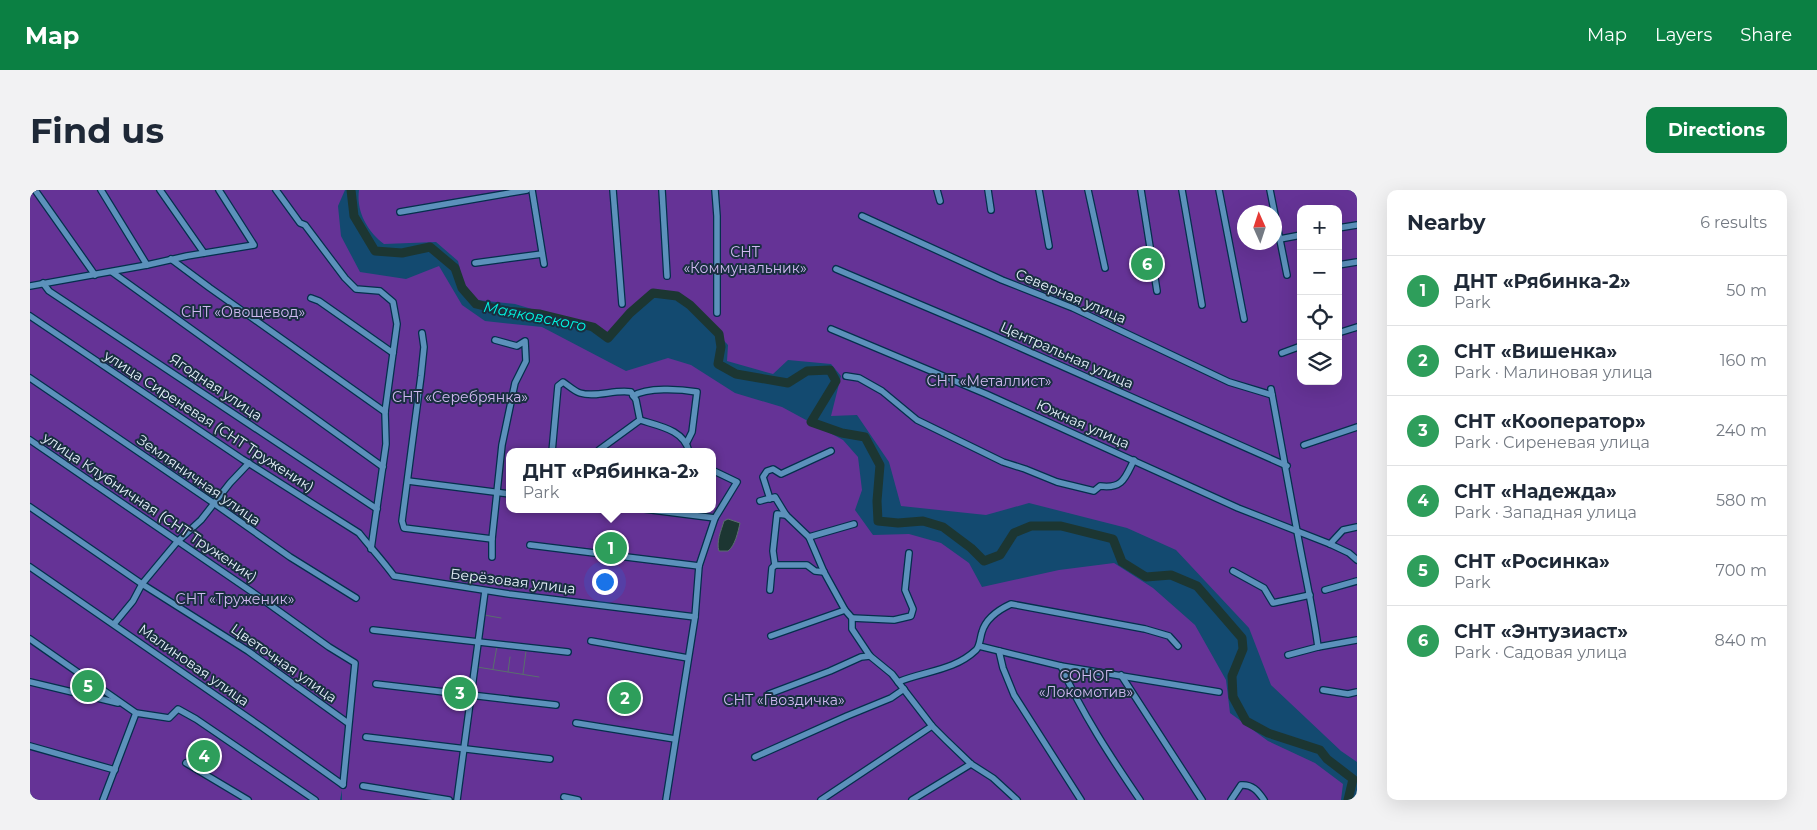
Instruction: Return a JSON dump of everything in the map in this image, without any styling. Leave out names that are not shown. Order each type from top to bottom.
[{"type":"street","points":[[35,190],[95,275]]},
{"type":"street","points":[[101,190],[147,265]]},
{"type":"street","points":[[160,190],[204,252]]},
{"type":"street","points":[[31,284],[112,272],[204,252],[254,244],[219,190]]},
{"type":"street","points":[[276,190],[300,223],[305,224],[345,278],[356,289],[380,291],[393,302],[397,324],[385,412],[386,444],[371,550]]},
{"type":"street","points":[[400,212],[527,190]]},
{"type":"street","points":[[532,190],[544,264]]},
{"type":"street","points":[[613,190],[622,304]]},
{"type":"street","points":[[662,190],[667,276]]},
{"type":"street","points":[[715,190],[717,216],[717,313]]},
{"type":"street","points":[[937,190],[940,201]]},
{"type":"street","points":[[988,190],[991,210]]},
{"type":"street","points":[[1039,190],[1049,246]]},
{"type":"street","points":[[1088,190],[1105,268]]},
{"type":"street","points":[[1141,190],[1157,291]]},
{"type":"street","points":[[1182,190],[1202,305]]},
{"type":"street","points":[[1219,190],[1244,319]]},
{"type":"street","points":[[1270,190],[1273,205]]},
{"type":"street","name":"Северная улица","points":[[862,216],[1002,280],[1073,308],[1229,382],[1271,392],[1286,466]]},
{"type":"street","points":[[1342,227],[1357,225]]},
{"type":"street","points":[[1282,238],[1297,236]]},
{"type":"street","points":[[1282,249],[1287,275]]},
{"type":"street","points":[[475,263],[542,254]]},
{"type":"street","points":[[172,259],[385,412]]},
{"type":"street","points":[[1342,265],[1357,262]]},
{"type":"street","name":"Центральная улица","points":[[836,269],[994,336],[1286,466]]},
{"type":"street","points":[[112,272],[382,468]]},
{"type":"street","name":"Ягодная улица","points":[[43,283],[49,291],[377,509]]},
{"type":"street","points":[[311,298],[319,301],[394,353]]},
{"type":"street","name":"улица Сиреневая (СНТ Труженик)","points":[[30,316],[249,463],[360,533],[371,550]]},
{"type":"street","points":[[1342,332],[1357,327]]},
{"type":"street","name":"Южная улица","points":[[830,329],[986,394],[1238,508],[1297,532]]},
{"type":"street","points":[[422,333],[424,347],[402,521],[404,528],[492,539]]},
{"type":"street","points":[[492,557],[492,539],[502,446],[515,383],[526,361],[525,341],[517,346],[495,340]]},
{"type":"street","points":[[1282,353],[1297,347]]},
{"type":"street","points":[[846,376],[860,378],[882,391],[917,420],[1003,462],[1057,482],[1094,491],[1100,486],[1110,487],[1119,485],[1134,460]]},
{"type":"street","name":"Земляничная улица","points":[[30,378],[290,557],[356,598]]},
{"type":"street","points":[[552,448],[558,386],[563,382],[579,392],[595,394],[631,392],[640,420]]},
{"type":"street","points":[[633,396],[639,392],[652,390],[697,392],[692,432],[687,442],[688,448]]},
{"type":"street","points":[[640,420],[663,427],[687,442]]},
{"type":"street","points":[[602,448],[640,420]]},
{"type":"street","points":[[1304,445],[1357,427]]},
{"type":"street","name":"улица Клубничная (СНТ Труженик)","points":[[30,440],[255,594],[328,647],[355,662],[348,724]]},
{"type":"street","points":[[770,499],[763,477],[767,471],[773,469],[781,474],[831,451]]},
{"type":"street","points":[[114,624],[133,601],[142,584],[177,542],[215,504],[230,483],[249,463]]},
{"type":"street","points":[[1286,466],[1318,647]]},
{"type":"street","points":[[666,800],[695,617],[699,566],[715,518],[738,482],[716,472]]},
{"type":"street","points":[[408,481],[506,493]]},
{"type":"street","points":[[760,501],[775,497],[786,515],[809,537],[824,572],[845,610],[852,618],[852,629],[870,656],[892,674],[932,726],[972,764],[993,778],[1010,797],[1017,800]]},
{"type":"street","name":"Цветочная улица","points":[[30,507],[142,584],[248,651],[348,724]]},
{"type":"street","points":[[676,513],[715,518]]},
{"type":"street","points":[[770,590],[772,568],[775,565],[774,551],[777,514],[786,515]]},
{"type":"street","points":[[809,537],[854,524]]},
{"type":"street","points":[[1330,544],[1343,530],[1357,527]]},
{"type":"street","points":[[1297,532],[1330,544],[1349,553],[1357,560]]},
{"type":"street","points":[[530,545],[699,566]]},
{"type":"street","name":"Берёзовая улица","points":[[371,550],[380,556],[394,576],[485,591],[695,617]]},
{"type":"street","points":[[852,618],[894,620],[911,616],[913,609],[905,590],[909,553]]},
{"type":"street","points":[[775,565],[807,565],[815,571],[824,572]]},
{"type":"street","name":"Малиновая улица","points":[[30,567],[323,769],[343,785],[348,724]]},
{"type":"street","points":[[1233,571],[1264,588],[1273,603],[1310,595]]},
{"type":"street","points":[[1325,590],[1357,581]]},
{"type":"street","points":[[457,800],[485,591]]},
{"type":"street","points":[[898,682],[912,676],[948,668],[976,650],[986,622],[1000,609],[1011,604],[1145,628],[1169,636],[1178,646]]},
{"type":"street","points":[[772,636],[845,610]]},
{"type":"street","points":[[373,630],[568,652]]},
{"type":"street","points":[[30,639],[136,713],[169,718],[178,709],[196,719],[315,800]]},
{"type":"street","points":[[1288,655],[1357,640]]},
{"type":"street","points":[[591,641],[688,658]]},
{"type":"street","points":[[979,646],[1061,666],[1220,692]]},
{"type":"street","points":[[998,651],[1014,696],[1080,800]]},
{"type":"street","points":[[769,694],[861,657],[870,656]]},
{"type":"street","points":[[1061,666],[1068,683],[1140,800]]},
{"type":"street","points":[[1121,675],[1202,800]]},
{"type":"street","points":[[30,682],[121,703]]},
{"type":"street","points":[[376,684],[556,705]]},
{"type":"street","points":[[755,757],[891,698],[904,689]]},
{"type":"street","points":[[1323,690],[1348,694],[1357,692]]},
{"type":"street","points":[[103,800],[136,713]]},
{"type":"street","points":[[576,723],[675,739]]},
{"type":"street","points":[[821,800],[932,726]]},
{"type":"street","points":[[366,737],[550,759]]},
{"type":"street","points":[[30,746],[115,770]]},
{"type":"street","points":[[186,763],[248,800]]},
{"type":"street","points":[[912,800],[972,764]]},
{"type":"street","points":[[1231,800],[1241,785],[1246,785],[1257,791],[1264,800]]},
{"type":"street","points":[[363,786],[449,800]]},
{"type":"street","points":[[564,797],[578,800]]},
{"type":"green space","points":[[30,190],[345,190],[338,206],[341,236],[360,272],[406,279],[439,266],[462,305],[485,321],[542,327],[626,371],[668,358],[691,365],[735,393],[782,407],[843,440],[858,457],[862,490],[855,510],[873,535],[909,534],[941,543],[969,563],[982,587],[1059,570],[1114,563],[1153,588],[1195,625],[1226,680],[1230,713],[1268,741],[1315,763],[1343,784],[1341,800],[342,800],[342,790],[340,800],[30,800]]},
{"type":"green space","points":[[359,190],[1357,190],[1357,762],[1341,751],[1271,685],[1249,628],[1176,550],[1127,528],[1029,503],[986,515],[901,506],[889,462],[857,415],[831,416],[841,376],[831,364],[788,360],[773,374],[727,361],[728,345],[690,305],[677,296],[653,293],[608,338],[592,327],[515,304],[477,300],[463,282],[458,261],[436,242],[384,244],[368,227],[359,205]]},
{"type":"shaded area","points":[[728,519],[740,523],[737,534],[733,546],[728,551],[719,551],[720,533],[724,521]]},
{"type":"waterway","name":"Маяковского","points":[[351,190],[354,216],[375,251],[402,253],[430,247],[455,268],[462,288],[476,304],[505,311],[540,314],[593,327],[608,338],[630,313],[653,293],[677,296],[690,305],[719,334],[721,347],[718,364],[736,374],[788,383],[807,371],[830,370],[836,381],[811,422],[842,433],[865,437],[880,465],[877,501],[878,521],[898,523],[923,521],[943,527],[971,548],[984,561],[1000,555],[1014,533],[1031,526],[1061,526],[1113,539],[1122,562],[1146,577],[1171,575],[1197,586],[1242,638],[1243,649],[1232,676],[1233,697],[1246,721],[1268,733],[1320,750],[1327,759],[1353,779],[1348,800]]},
{"type":"waterway","points":[[484,615],[501,618]]},
{"type":"waterway","points":[[493,669],[497,646]]},
{"type":"waterway","points":[[523,674],[526,651]]},
{"type":"waterway","points":[[508,672],[510,657]]},
{"type":"waterway","points":[[477,667],[539,677]]},
{"type":"place","name":"СНТ «Энтузиаст»","points":[[1147,264]]},
{"type":"place","name":"ДНТ «Рябинка-2»","points":[[611,548]]},
{"type":"place","name":"СНТ «Росинка»","points":[[88,686]]},
{"type":"place","name":"СНТ «Кооператор»","points":[[460,693]]},
{"type":"place","name":"СНТ «Вишенка»","points":[[625,698]]},
{"type":"place","name":"СНТ «Надежда»","points":[[204,756]]},
{"type":"park label","name":"СНТ «Коммунальник»","points":[[745,260]]},
{"type":"park label","name":"СНТ «Овощевод»","points":[[243,312]]},
{"type":"park label","name":"СНТ «Металлист»","points":[[989,381]]},
{"type":"park label","name":"СНТ «Серебрянка»","points":[[460,397]]},
{"type":"park label","name":"СНТ «Труженик»","points":[[235,599]]},
{"type":"park label","name":"СОНОГ «Локомотив»","points":[[1086,684]]},
{"type":"park label","name":"СНТ «Гвоздичка»","points":[[784,700]]}]
